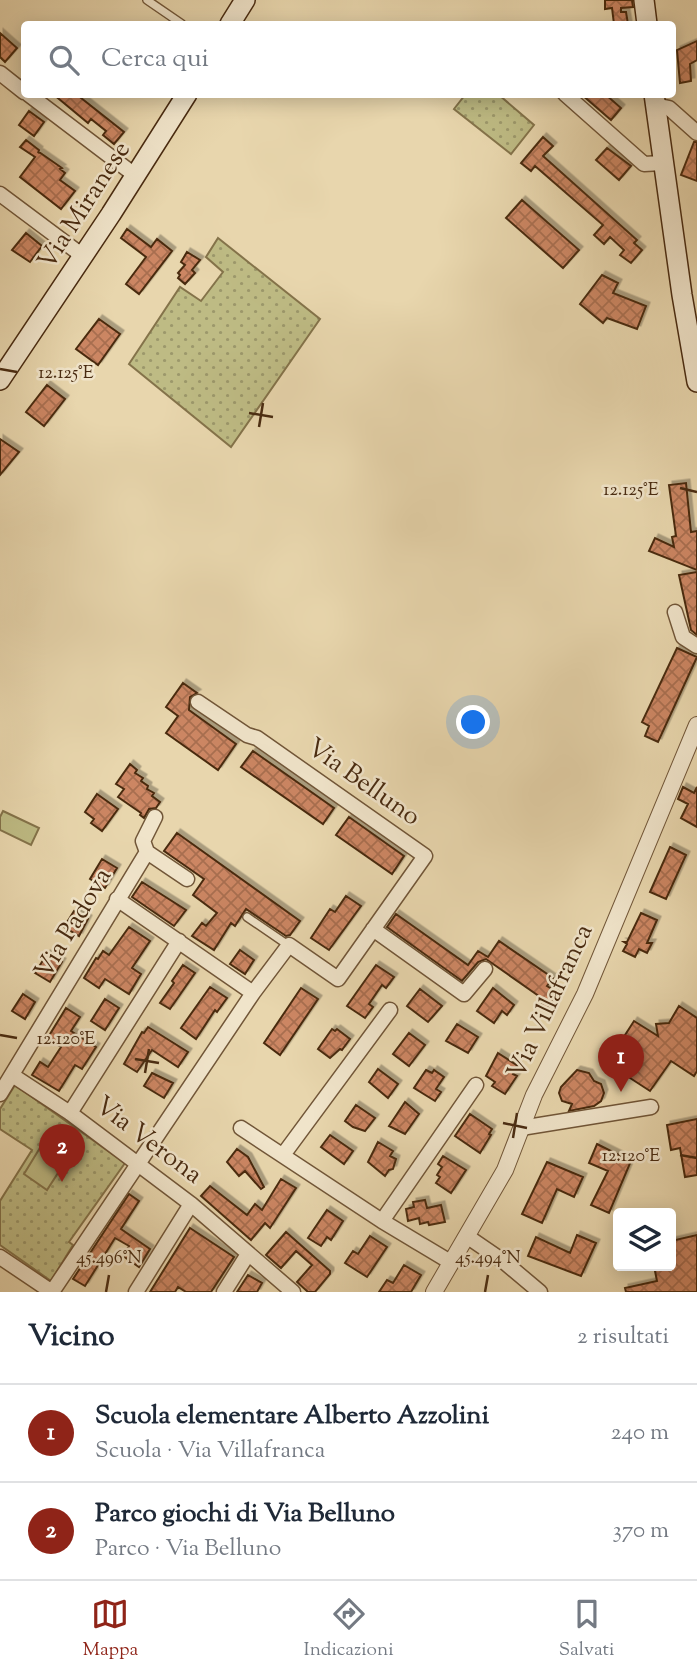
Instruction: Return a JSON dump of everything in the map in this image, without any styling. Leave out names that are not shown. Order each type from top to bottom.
[{"type":"main road","points":[[232,21],[245,0]]},
{"type":"main road","points":[[644,0],[647,21]]},
{"type":"main road","name":"Via Miranese","points":[[0,380],[136,176],[185,98]]},
{"type":"main road","points":[[654,100],[681,295],[697,382]]},
{"type":"street","points":[[0,73],[21,89]]},
{"type":"street","points":[[33,98],[136,176]]},
{"type":"street","points":[[570,98],[644,164],[663,163]]},
{"type":"street","points":[[654,100],[669,108],[696,131]]},
{"type":"street","points":[[0,194],[83,256]]},
{"type":"street","points":[[675,612],[683,637],[697,646]]},
{"type":"street","name":"Via Belluno","points":[[198,702],[247,735],[257,738],[425,856],[338,979],[289,945]]},
{"type":"street","name":"Via Villafranca","points":[[434,1292],[505,1170],[546,1068],[593,975],[697,725]]},
{"type":"street","name":"Via Padova","points":[[155,817],[144,841],[147,852],[187,879]]},
{"type":"street","name":"Via Padova","points":[[0,1094],[147,852]]},
{"type":"street","points":[[117,899],[253,993]]},
{"type":"street","points":[[373,929],[464,995],[485,969]]},
{"type":"street","points":[[70,1113],[179,941]]},
{"type":"street","points":[[0,1257],[52,1292],[253,993],[289,945]]},
{"type":"street","points":[[283,1155],[390,1010]]},
{"type":"street","name":"Via Verona","points":[[12,1075],[70,1113],[191,1204],[293,1292]]},
{"type":"street","points":[[382,1221],[476,1085]]},
{"type":"street","points":[[521,1128],[651,1107]]},
{"type":"street","points":[[241,1128],[382,1221],[452,1263]]},
{"type":"street","points":[[136,1292],[191,1204]]},
{"type":"street","points":[[468,1237],[503,1261],[540,1292]]},
{"type":"street","points":[[224,1292],[248,1254]]},
{"type":"lane","points":[[147,0],[178,21]]},
{"type":"lane","points":[[247,917],[289,945]]},
{"type":"shaded area","points":[[463,98],[502,98],[534,125],[511,154],[454,109]]},
{"type":"shaded area","points":[[218,238],[320,319],[231,447],[129,364],[180,287],[201,301],[223,272],[206,257]]},
{"type":"shaded area","points":[[3,811],[39,828],[31,845],[0,830]]},
{"type":"shaded area","points":[[15,1085],[125,1163],[69,1242],[73,1245],[51,1281],[0,1245],[0,1201],[32,1150],[0,1129],[0,1109]]},
{"type":"shaded area","points":[[49,1133],[74,1148],[47,1190],[24,1174]]},
{"type":"building","points":[[605,0],[632,0],[633,7],[621,8],[621,12],[626,12],[628,21],[614,21],[612,8],[605,9]]},
{"type":"building","points":[[0,33],[17,48],[5,62],[0,57]]},
{"type":"building","points":[[697,41],[697,60],[690,64],[691,81],[680,83],[677,50]]},
{"type":"building","points":[[58,98],[81,98],[124,132],[114,144],[103,135],[106,131],[91,119],[88,123]]},
{"type":"building","points":[[586,98],[610,98],[621,108],[611,120]]},
{"type":"building","points":[[29,111],[44,122],[34,136],[19,125]]},
{"type":"building","points":[[543,137],[553,146],[543,156],[637,240],[634,243],[642,250],[631,263],[620,255],[624,250],[610,237],[604,244],[594,235],[603,225],[535,166],[531,171],[521,163]]},
{"type":"building","points":[[26,140],[39,150],[38,153],[62,168],[60,169],[65,173],[60,180],[75,191],[61,209],[20,177],[35,157],[20,147]]},
{"type":"building","points":[[694,142],[697,142],[697,181],[681,175]]},
{"type":"building","points":[[607,148],[631,166],[619,180],[596,160]]},
{"type":"building","points":[[522,200],[579,250],[563,268],[506,218]]},
{"type":"building","points":[[127,229],[151,247],[157,239],[172,251],[139,294],[126,284],[146,257],[121,238]]},
{"type":"building","points":[[26,233],[42,246],[30,262],[12,250]]},
{"type":"building","points":[[187,252],[200,260],[192,270],[195,273],[185,284],[178,278],[178,273],[185,265],[181,262]]},
{"type":"building","points":[[602,275],[618,283],[613,293],[646,306],[637,329],[607,318],[603,323],[580,304]]},
{"type":"building","points":[[99,319],[120,334],[98,365],[76,349]]},
{"type":"building","points":[[47,385],[65,399],[44,426],[26,412]]},
{"type":"building","points":[[0,439],[19,452],[0,475]]},
{"type":"building","points":[[686,483],[691,532],[697,531],[697,570],[649,551],[655,538],[674,547],[672,537],[676,536],[669,485]]},
{"type":"building","points":[[697,572],[697,635],[691,630],[679,575]]},
{"type":"building","points":[[677,648],[697,657],[658,742],[645,736],[649,726],[642,722]]},
{"type":"building","points":[[183,683],[197,693],[190,697],[189,710],[236,744],[218,770],[166,733],[178,716],[166,707]]},
{"type":"building","points":[[253,751],[334,808],[323,824],[241,767]]},
{"type":"building","points":[[130,764],[137,770],[135,773],[143,778],[141,781],[148,786],[147,789],[154,793],[152,796],[160,802],[156,808],[149,809],[144,818],[118,797],[124,789],[116,784]]},
{"type":"building","points":[[683,787],[694,793],[697,787],[697,827],[681,818],[688,804],[678,799]]},
{"type":"building","points":[[97,794],[118,809],[102,831],[91,823],[94,819],[85,812]]},
{"type":"building","points":[[349,817],[404,856],[392,874],[336,835]]},
{"type":"building","points":[[177,833],[300,921],[290,935],[286,936],[246,909],[235,926],[231,923],[214,950],[192,936],[202,923],[206,926],[217,913],[193,895],[204,879],[164,851]]},
{"type":"building","points":[[670,847],[686,855],[666,899],[650,892]]},
{"type":"building","points":[[102,859],[117,868],[105,888],[90,879]]},
{"type":"building","points":[[142,882],[186,910],[174,926],[132,897]]},
{"type":"building","points":[[346,896],[361,906],[329,950],[311,938],[330,909],[335,912]]},
{"type":"building","points":[[74,911],[88,919],[79,936],[64,927]]},
{"type":"building","points":[[641,913],[657,920],[647,943],[652,943],[647,953],[639,949],[635,957],[623,951],[627,944],[624,942],[627,942]]},
{"type":"building","points":[[396,914],[468,965],[478,951],[488,957],[499,941],[553,978],[547,986],[558,993],[547,1009],[540,1003],[543,999],[486,959],[478,962],[462,981],[387,927]]},
{"type":"building","points":[[129,927],[150,941],[132,968],[141,974],[129,994],[105,979],[99,988],[84,978],[96,958],[98,959],[103,951],[109,955]]},
{"type":"building","points":[[240,950],[254,960],[245,974],[230,964]]},
{"type":"building","points":[[47,954],[62,962],[50,982],[35,973]]},
{"type":"building","points":[[183,965],[195,973],[170,1009],[160,1003]]},
{"type":"building","points":[[376,965],[394,977],[386,988],[382,985],[369,1004],[373,1007],[365,1018],[347,1006]]},
{"type":"building","points":[[210,987],[227,998],[217,1012],[215,1010],[196,1039],[181,1028]]},
{"type":"building","points":[[301,988],[318,999],[280,1055],[264,1043]]},
{"type":"building","points":[[493,988],[514,1005],[507,1015],[502,1011],[494,1023],[477,1011]]},
{"type":"building","points":[[420,989],[442,1006],[428,1022],[407,1006]]},
{"type":"building","points":[[23,994],[35,1002],[25,1019],[12,1011]]},
{"type":"building","points":[[105,999],[119,1008],[105,1030],[91,1021]]},
{"type":"building","points":[[679,1006],[697,1018],[697,1071],[694,1076],[671,1061],[650,1091],[607,1063],[634,1021],[658,1036],[656,1024],[669,1023]]},
{"type":"building","points":[[66,1008],[80,1017],[71,1031],[96,1047],[82,1069],[75,1065],[59,1091],[32,1075],[40,1062],[48,1067],[61,1047],[47,1039]]},
{"type":"building","points":[[457,1024],[478,1037],[468,1053],[446,1041]]},
{"type":"building","points":[[148,1027],[188,1052],[178,1067],[152,1050],[137,1072],[124,1064],[142,1032]]},
{"type":"building","points":[[332,1029],[337,1029],[350,1039],[342,1050],[330,1058],[318,1049]]},
{"type":"building","points":[[409,1033],[425,1045],[409,1066],[393,1054]]},
{"type":"building","points":[[498,1053],[518,1066],[513,1074],[517,1076],[505,1094],[492,1086],[495,1082],[486,1076]]},
{"type":"building","points":[[378,1069],[398,1084],[388,1098],[369,1082]]},
{"type":"building","points":[[426,1070],[432,1073],[434,1070],[444,1077],[436,1089],[441,1092],[435,1101],[414,1088]]},
{"type":"building","points":[[577,1070],[589,1073],[594,1081],[601,1084],[604,1093],[601,1101],[594,1106],[569,1111],[572,1104],[562,1101],[559,1093],[561,1087]]},
{"type":"building","points":[[152,1073],[173,1083],[164,1098],[144,1086]]},
{"type":"building","points":[[405,1102],[419,1114],[405,1134],[389,1126]]},
{"type":"building","points":[[356,1105],[375,1118],[365,1131],[345,1121]]},
{"type":"building","points":[[470,1114],[492,1129],[480,1153],[455,1136]]},
{"type":"building","points":[[697,1119],[697,1175],[685,1177],[680,1148],[671,1150],[667,1125]]},
{"type":"building","points":[[330,1135],[353,1151],[344,1164],[321,1147]]},
{"type":"building","points":[[378,1142],[393,1151],[390,1156],[396,1159],[393,1169],[385,1176],[368,1162]]},
{"type":"building","points":[[597,1144],[631,1161],[609,1213],[591,1205],[608,1171],[589,1163]]},
{"type":"building","points":[[237,1149],[248,1157],[264,1187],[261,1189],[245,1171],[239,1176],[227,1162]]},
{"type":"building","points":[[443,1156],[466,1170],[451,1193],[436,1183],[442,1167],[438,1164]]},
{"type":"building","points":[[547,1162],[583,1177],[574,1197],[557,1189],[542,1223],[522,1214]]},
{"type":"building","points":[[281,1179],[296,1188],[270,1228],[265,1223],[251,1240],[201,1196],[210,1186],[247,1215],[255,1204],[262,1210]]},
{"type":"building","points":[[129,1194],[139,1201],[121,1229],[150,1249],[139,1267],[123,1256],[129,1246],[115,1238],[85,1286],[73,1279]]},
{"type":"building","points":[[425,1200],[427,1208],[441,1205],[445,1222],[429,1225],[428,1222],[420,1224],[419,1218],[408,1221],[406,1209],[414,1207],[413,1202]]},
{"type":"building","points":[[327,1210],[343,1221],[331,1240],[327,1237],[321,1246],[308,1238]]},
{"type":"building","points":[[190,1228],[234,1257],[211,1292],[186,1292],[178,1287],[175,1292],[150,1292]]},
{"type":"building","points":[[286,1232],[330,1271],[315,1292],[308,1292],[297,1282],[312,1265],[296,1251],[281,1268],[266,1255]]},
{"type":"building","points":[[577,1235],[596,1243],[581,1276],[528,1256],[536,1237],[570,1253]]},
{"type":"building","points":[[697,1235],[697,1292],[626,1292],[625,1288],[657,1281],[655,1271],[676,1271],[676,1240]]},
{"type":"building","points":[[370,1236],[387,1247],[367,1277],[345,1263],[353,1251],[358,1254]]},
{"type":"building","points":[[404,1265],[421,1275],[411,1292],[379,1292],[387,1280],[393,1283]]},
{"type":"building","points":[[248,1275],[262,1283],[257,1292],[237,1292]]},
{"type":"place","name":"Scuola elementare Alberto Azzolini","points":[[621,1092]]},
{"type":"place","name":"Parco giochi di Via Belluno","points":[[62,1182]]}]
